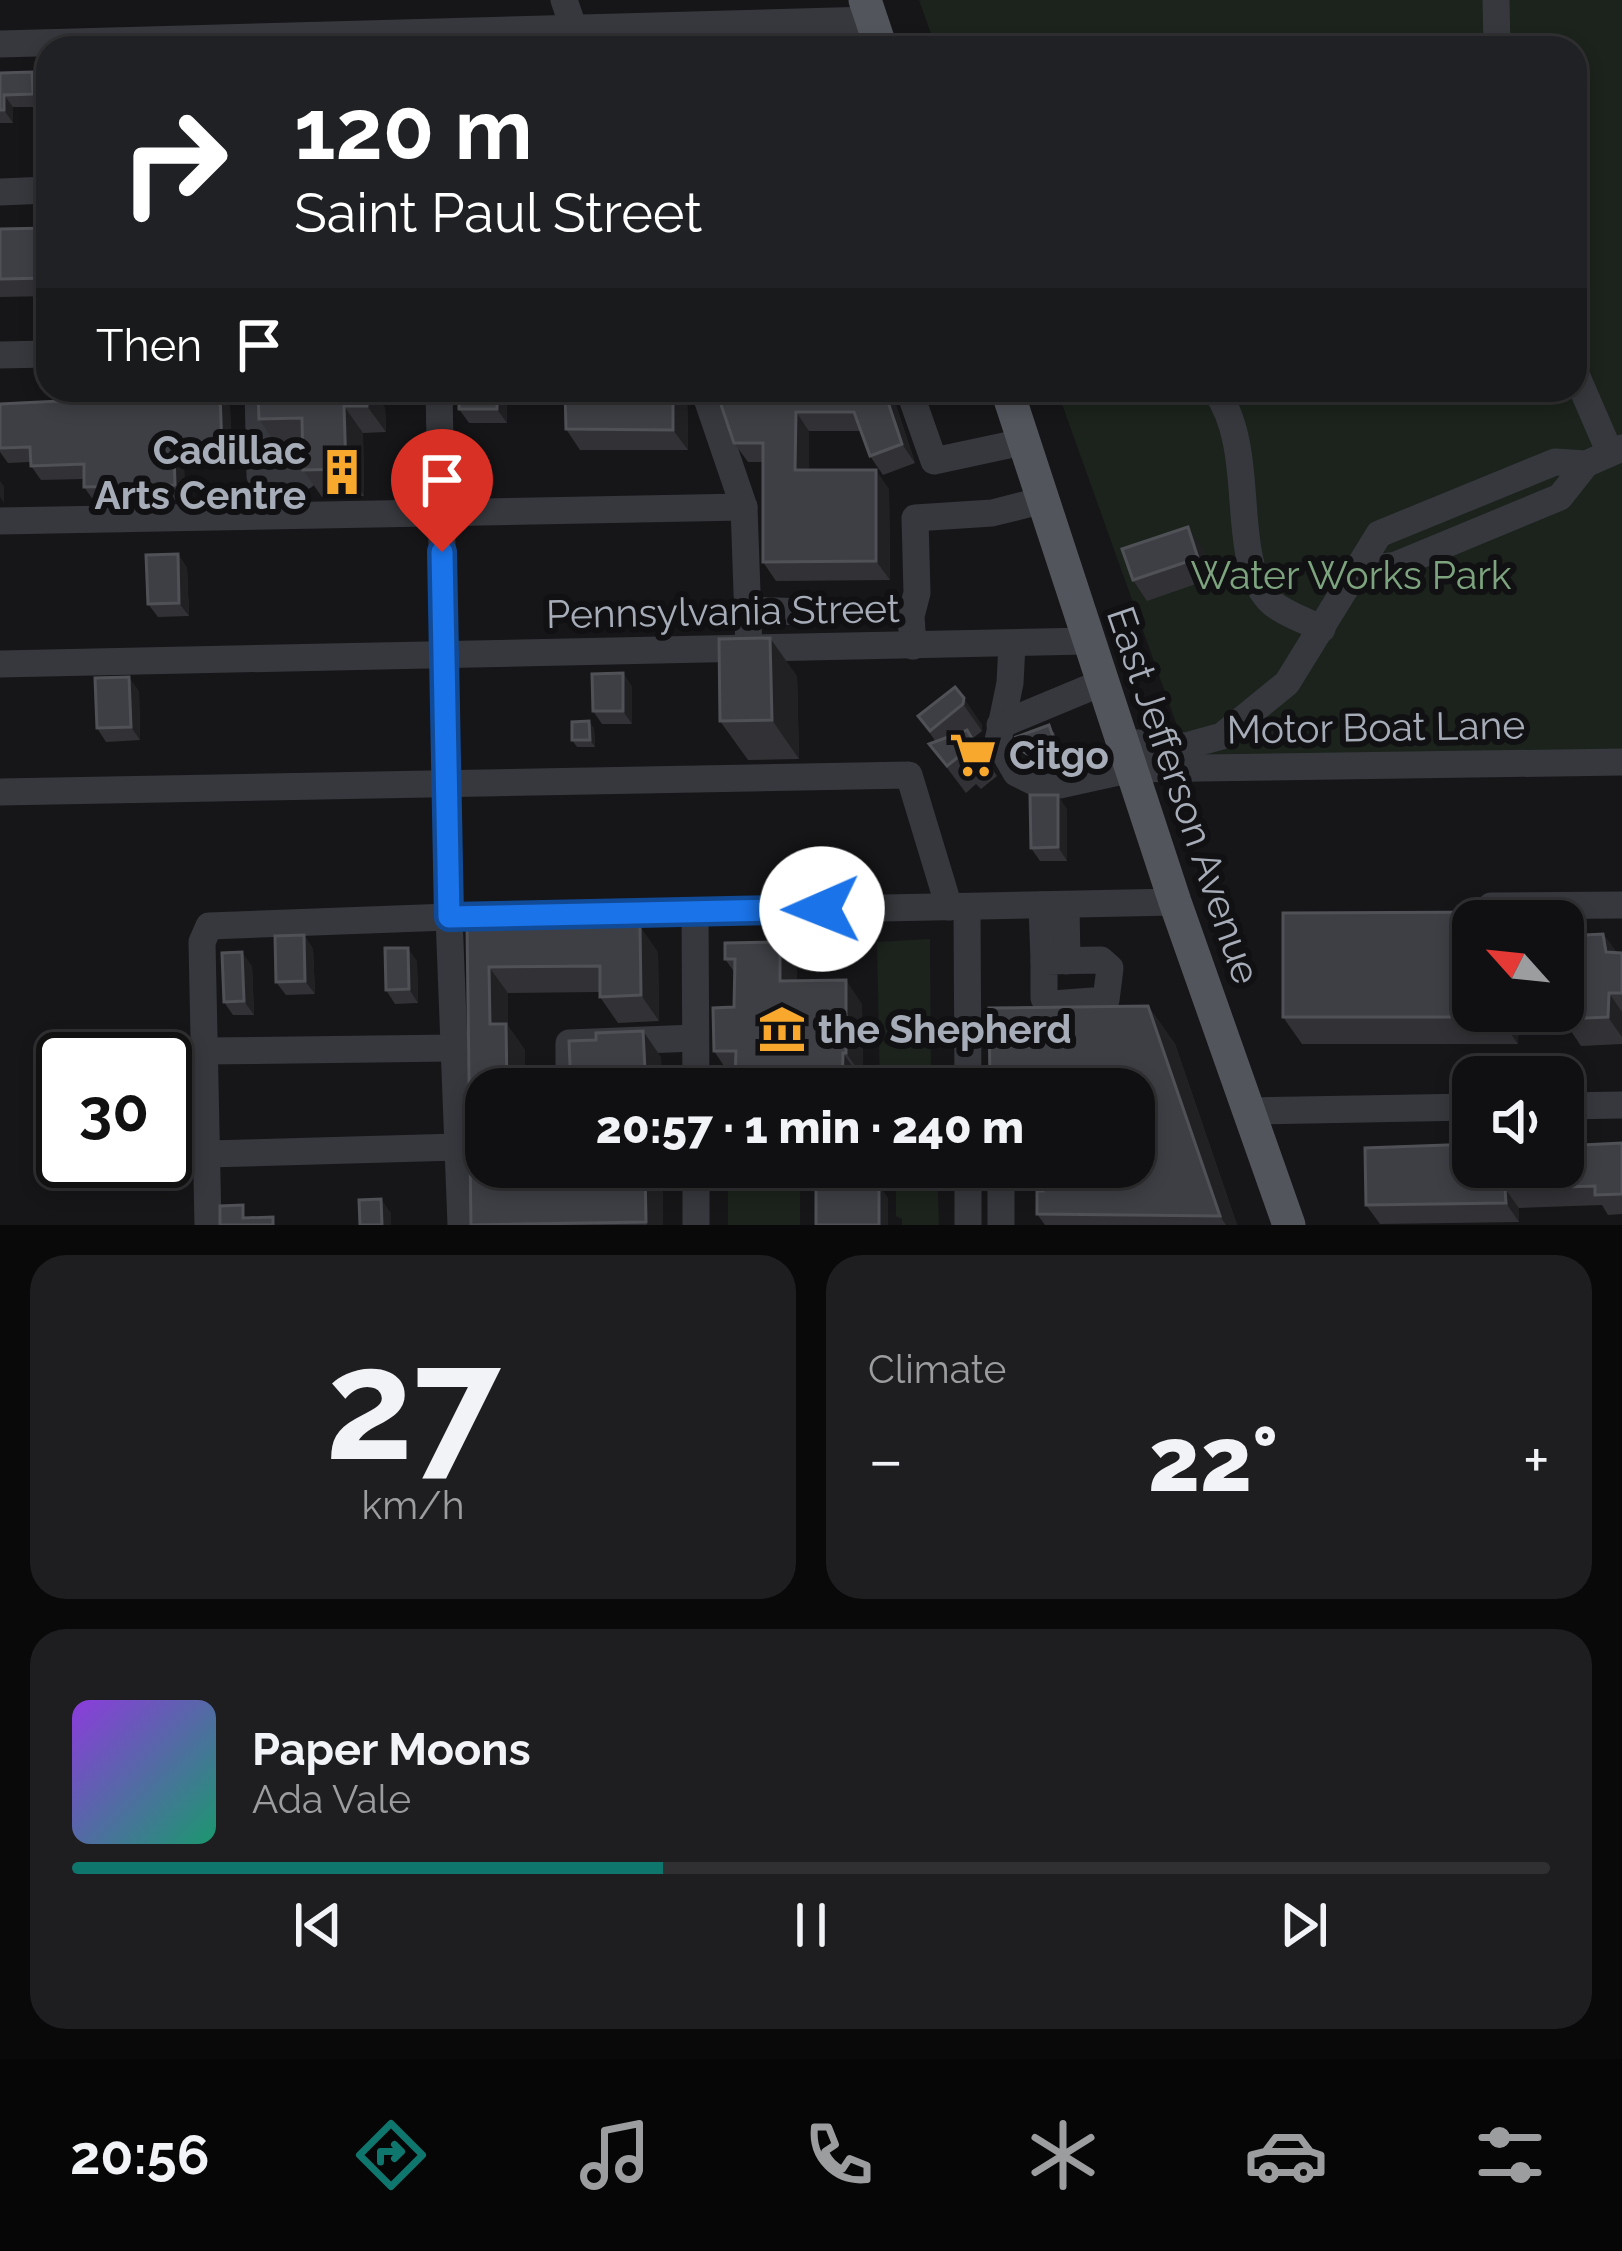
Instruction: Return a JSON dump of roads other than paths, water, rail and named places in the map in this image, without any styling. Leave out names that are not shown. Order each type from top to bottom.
[{"type":"main road","name":"East Jefferson Avenue","points":[[1011,402],[1174,902],[1289,1225]]},
{"type":"street","points":[[564,0],[576,36]]},
{"type":"street","points":[[1496,0],[1497,36]]},
{"type":"street","points":[[734,36],[872,23]]},
{"type":"street","points":[[0,44],[36,44]]},
{"type":"street","points":[[0,192],[36,190]]},
{"type":"street","points":[[0,355],[36,354]]},
{"type":"street","points":[[258,402],[260,476],[304,476]]},
{"type":"street","points":[[439,402],[449,917],[461,1225]]},
{"type":"street","points":[[708,402],[744,507],[748,649]]},
{"type":"street","points":[[913,402],[934,460],[1023,442]]},
{"type":"street","points":[[1223,402],[1240,448],[1251,568],[1272,603],[1322,629]]},
{"type":"street","points":[[1012,644],[998,741],[1004,758],[1028,783],[1061,787],[1126,756],[1222,736],[1288,683],[1379,534],[1555,462],[1606,455],[1586,402]]},
{"type":"street","points":[[913,646],[915,518],[992,512],[1040,501]]},
{"type":"street","points":[[0,520],[744,507]]},
{"type":"street","points":[[747,610],[806,612]]},
{"type":"street","name":"Pennsylvania Street","points":[[0,664],[1087,640]]},
{"type":"street","points":[[1000,725],[1101,683]]},
{"type":"street","name":"Motor Boat Lane","points":[[1126,756],[1622,763]]},
{"type":"street","points":[[0,792],[909,775],[958,907],[967,1068]]},
{"type":"street","points":[[208,1225],[202,942],[209,926],[1174,902]]},
{"type":"street","points":[[1584,905],[1622,904]]},
{"type":"street","points":[[1054,905],[1055,961]]},
{"type":"street","points":[[695,911],[696,1068]]},
{"type":"street","points":[[569,1068],[569,1042],[695,1038]]},
{"type":"street","points":[[205,1051],[454,1048]]},
{"type":"street","points":[[1584,1106],[1622,1105]]},
{"type":"street","points":[[1249,1111],[1452,1107]]},
{"type":"street","points":[[207,1154],[458,1147]]},
{"type":"street","points":[[696,1188],[696,1225]]},
{"type":"street","points":[[968,1188],[968,1225]]},
{"type":"street","points":[[1000,1225],[1001,1188]]},
{"type":"place","name":"Cadillac Arts Centre","points":[[342,472]]},
{"type":"place","name":"Citgo","points":[[973,755]]},
{"type":"place","name":"the Shepherd","points":[[782,1029]]},
{"type":"park label","name":"Water Works Park","points":[[1351,575]]}]
